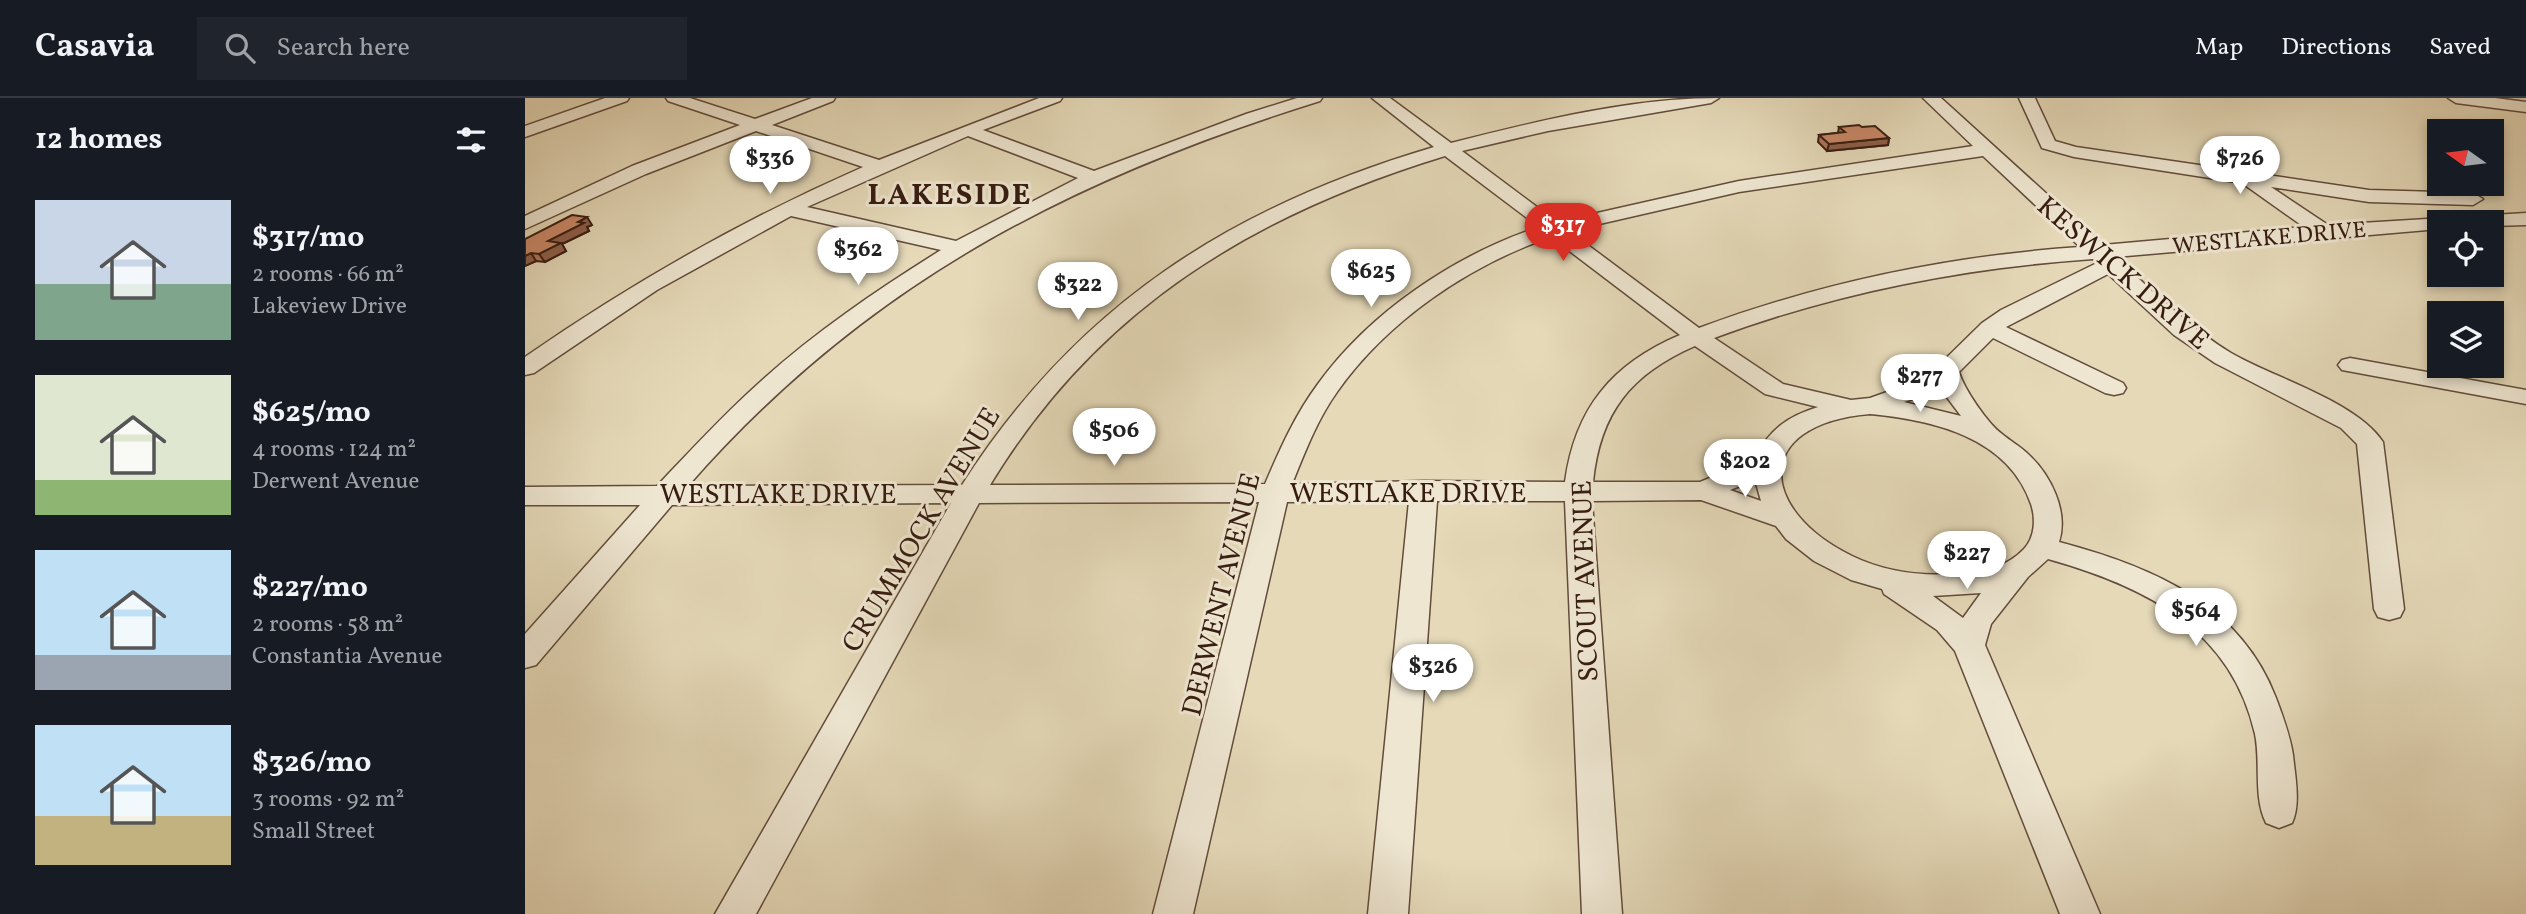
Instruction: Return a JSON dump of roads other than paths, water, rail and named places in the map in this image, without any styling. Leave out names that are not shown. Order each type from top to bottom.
[{"type":"street","points":[[525,132],[621,98]]},
{"type":"street","points":[[674,98],[878,166]]},
{"type":"street","points":[[525,223],[639,170],[827,98]]},
{"type":"street","points":[[525,368],[698,257],[788,209],[878,166],[1053,98]]},
{"type":"street","points":[[525,656],[740,414],[780,376],[878,300],[956,247],[1027,208],[1092,177],[1241,120],[1314,98]]},
{"type":"street","points":[[1380,98],[1697,337],[1774,389],[1860,407],[1901,408],[1933,414],[1965,425],[1993,440],[2023,464],[2043,491],[2049,520],[2041,547],[2018,569],[1977,620],[1969,645]]},
{"type":"street","name":"CRUMMOCK AVENUE","points":[[735,914],[972,492],[1021,419],[1069,362],[1119,315],[1164,280],[1225,241],[1286,208],[1351,182],[1448,149],[1534,129],[1711,98]]},
{"type":"street","name":"KESWICK DRIVE","points":[[1931,98],[2203,346],[2350,422],[2362,432],[2370,442],[2389,609]]},
{"type":"street","points":[[2027,98],[2043,139],[2058,149],[2369,195],[2473,199]]},
{"type":"street","points":[[2456,98],[2526,107]]},
{"type":"street","points":[[967,130],[1092,177]]},
{"type":"street","name":"DERWENT AVENUE","points":[[1173,914],[1275,492],[1299,434],[1320,399],[1363,348],[1407,309],[1460,273],[1507,246],[1552,229],[1761,182],[1987,150]]},
{"type":"street","points":[[2243,177],[2323,231]]},
{"type":"street","points":[[788,209],[956,247]]},
{"type":"street","points":[[2504,220],[2526,219]]},
{"type":"street","name":"WESTLAKE DRIVE","points":[[1860,407],[1909,394],[1927,386],[1947,371],[1990,328],[2105,258],[2323,231],[2427,224]]},
{"type":"street","name":"SCOUT AVENUE","points":[[1602,914],[1578,491],[1581,459],[1589,430],[1602,403],[1626,377],[1658,354],[1697,337],[1822,296],[1943,268],[2105,258]]},
{"type":"street","points":[[1990,328],[2114,388]]},
{"type":"street","points":[[2350,365],[2526,397]]},
{"type":"street","points":[[1947,371],[1951,386],[1993,440]]},
{"type":"street","points":[[1774,389],[1785,434]]},
{"type":"street","points":[[1860,407],[1813,416],[1785,434],[1774,448],[1768,464],[1769,490],[1783,518],[1808,542],[1842,564],[1882,579],[1933,587],[1968,585],[1980,584],[2018,569]]},
{"type":"street","name":"WESTLAKE DRIVE","points":[[1703,491],[1768,464]]},
{"type":"street","points":[[1388,914],[1424,490]]},
{"type":"street","name":"WESTLAKE DRIVE","points":[[525,496],[669,493],[1703,491],[1783,518]]},
{"type":"street","points":[[2041,547],[2144,579],[2203,615],[2249,671],[2271,729],[2279,812]]},
{"type":"street","points":[[1882,579],[1948,622],[1969,645],[2080,914]]},
{"type":"district","name":"LAKESIDE","points":[[950,194]]}]
